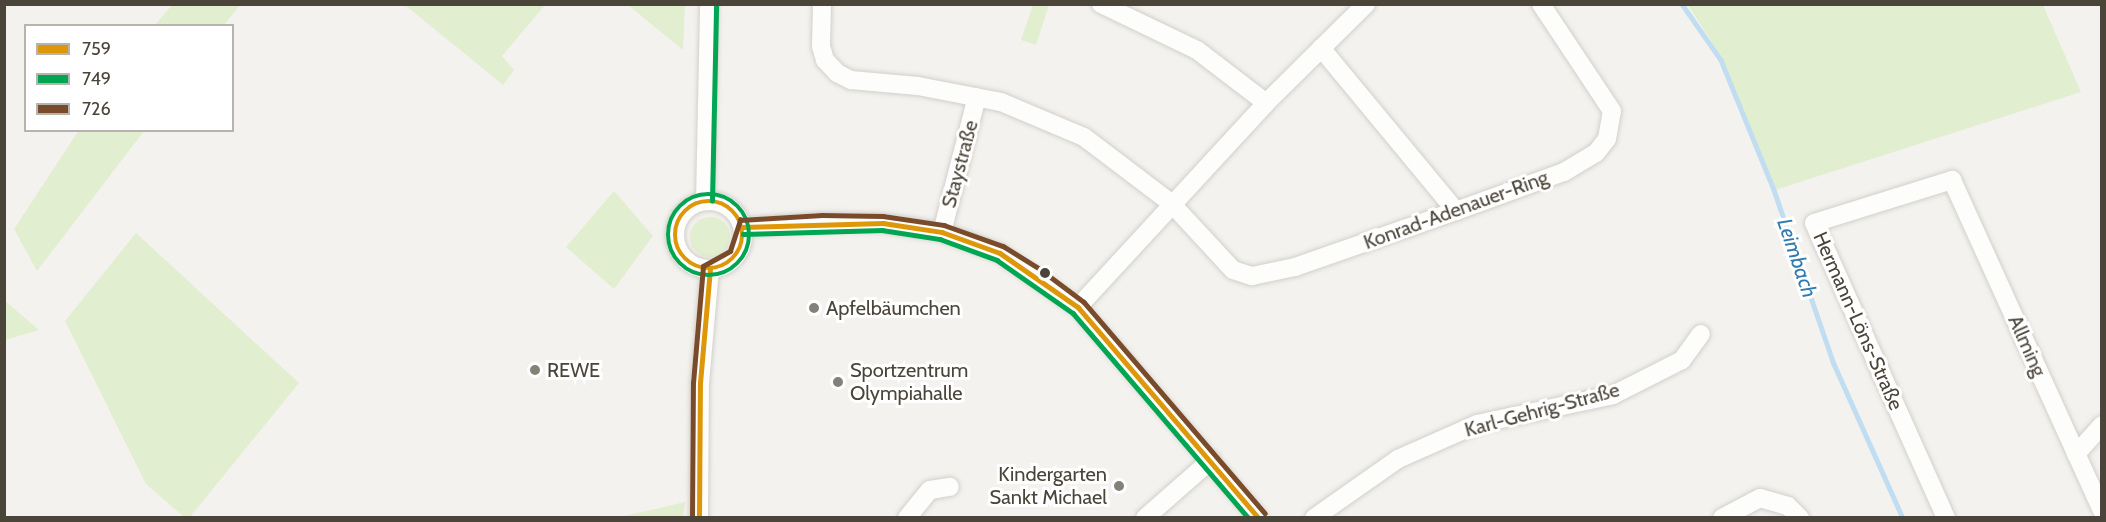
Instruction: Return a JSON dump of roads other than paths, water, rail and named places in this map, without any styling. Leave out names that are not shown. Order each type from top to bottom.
[{"type":"street","points":[[705,201],[709,4]]},
{"type":"street","name":"Konrad-Adenauer-Ring","points":[[822,4],[821,46],[825,60],[837,73],[851,80],[977,97],[1013,105],[1084,137],[1171,203],[1226,264],[1252,276],[1295,267],[1564,172],[1596,153],[1606,139],[1612,111],[1605,96],[1541,4]]},
{"type":"street","points":[[1101,4],[1197,50],[1266,103]]},
{"type":"street","points":[[1078,308],[1171,203],[1364,5]]},
{"type":"street","points":[[1321,48],[1456,210]]},
{"type":"street","name":"Staystraße","points":[[942,232],[977,97]]},
{"type":"street","name":"Allming","points":[[1952,180],[2102,511]]},
{"type":"street","name":"Hermann-Löns-Straße","points":[[1946,518],[1814,223],[1952,180]]},
{"type":"street","points":[[705,201],[726,205],[742,227],[742,242],[736,256],[724,266],[710,269],[690,263],[675,240],[682,214],[705,201]]},
{"type":"street","points":[[742,227],[832,222],[883,223],[942,232],[1000,254],[1078,308],[1259,518]]},
{"type":"street","points":[[699,518],[700,383],[710,269]]},
{"type":"street","name":"Karl-Gehrig-Straße","points":[[1314,518],[1398,459],[1467,428],[1613,395],[1682,360],[1701,334]]},
{"type":"street","points":[[2076,454],[2102,425]]},
{"type":"street","points":[[1145,518],[1210,460]]},
{"type":"street","points":[[907,518],[930,490],[950,487]]},
{"type":"street","points":[[1722,518],[1760,498],[1788,506],[1800,518]]},
{"type":"waterway","name":"Leimbach","points":[[1682,4],[1721,60],[1774,190],[1834,364],[1903,518]]},
{"type":"place","name":"Apfelbäumchen","points":[[814,308]]},
{"type":"place","name":"REWE","points":[[535,370]]},
{"type":"place","name":"Sportzentrum Olympiahalle","points":[[838,382]]},
{"type":"place","name":"Kindergarten Sankt Michael","points":[[1119,486]]}]
